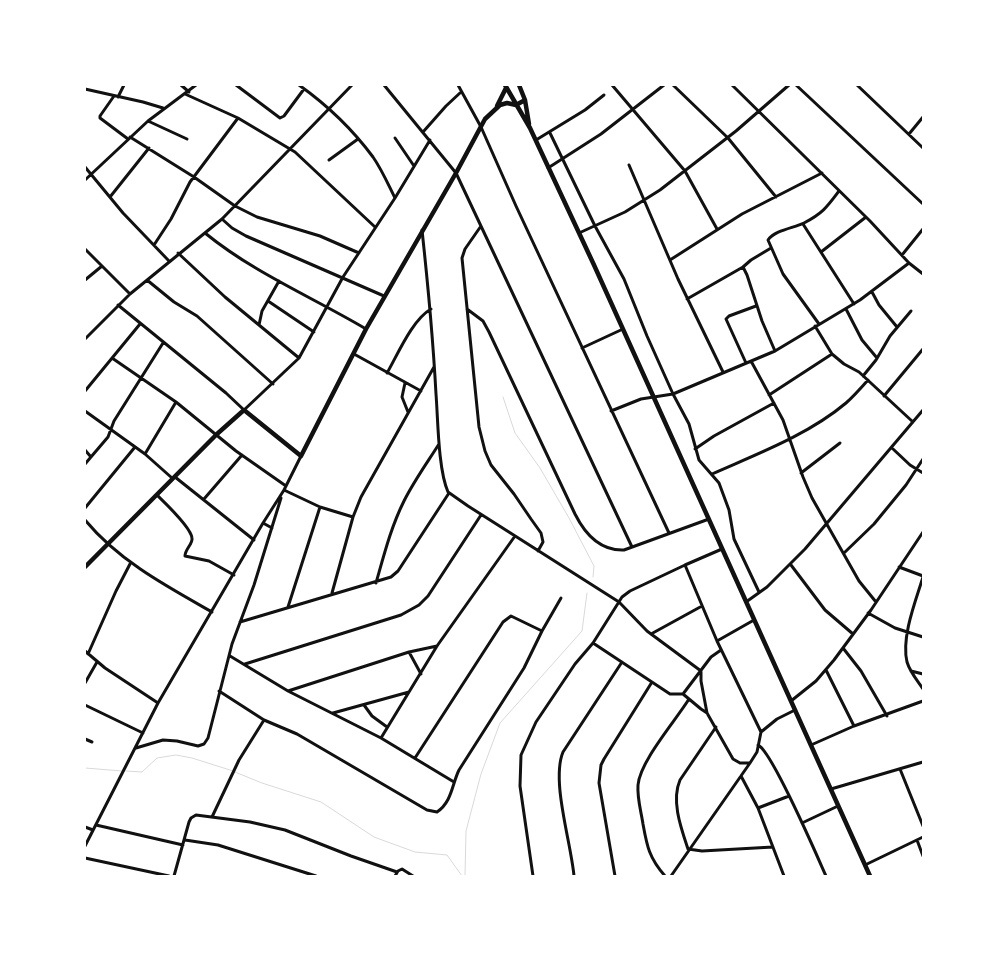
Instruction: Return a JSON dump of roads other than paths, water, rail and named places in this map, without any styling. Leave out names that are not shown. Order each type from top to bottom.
[{"type":"main road","points":[[519,85],[525,100],[530,128]]},
{"type":"main road","points":[[505,86],[530,128],[579,233],[870,876]]},
{"type":"main road","points":[[85,567],[217,434],[244,410],[301,456],[384,296],[456,173],[485,119],[496,107],[505,86]]},
{"type":"main road","points":[[496,107],[502,104],[516,104],[525,100]]},
{"type":"street","points":[[124,85],[100,118],[129,138],[149,148],[194,177],[235,206],[257,217],[320,236],[359,253]]},
{"type":"street","points":[[181,85],[187,93],[238,118],[290,149],[375,227]]},
{"type":"street","points":[[85,180],[148,121],[196,85]]},
{"type":"street","points":[[236,85],[280,118],[284,116],[302,86],[328,108],[358,139],[374,159],[395,198]]},
{"type":"street","points":[[85,339],[130,294],[222,219],[352,85]]},
{"type":"street","points":[[384,85],[456,173],[632,548]]},
{"type":"street","points":[[458,85],[481,127],[669,533]]},
{"type":"street","points":[[612,85],[685,171],[717,229]]},
{"type":"street","points":[[548,168],[601,134],[664,85]]},
{"type":"street","points":[[673,85],[728,138],[776,197]]},
{"type":"street","points":[[732,85],[866,217],[909,263],[923,274]]},
{"type":"street","points":[[579,233],[644,201],[728,138],[789,85]]},
{"type":"street","points":[[796,85],[923,204]]},
{"type":"street","points":[[857,85],[923,148]]},
{"type":"street","points":[[86,89],[163,109]]},
{"type":"street","points":[[423,132],[461,92]]},
{"type":"street","points":[[535,140],[585,110],[604,95]]},
{"type":"street","points":[[909,134],[923,117]]},
{"type":"street","points":[[154,245],[171,219],[182,194],[238,118]]},
{"type":"street","points":[[148,121],[187,139]]},
{"type":"street","points":[[550,132],[595,226],[624,279],[646,336],[689,424],[699,460],[719,483],[726,501],[734,539],[759,592]]},
{"type":"street","points":[[395,138],[414,166]]},
{"type":"street","points":[[330,160],[358,139]]},
{"type":"street","points":[[118,305],[226,393],[244,410],[299,358],[343,277],[395,198],[430,140]]},
{"type":"street","points":[[110,197],[149,148]]},
{"type":"street","points":[[629,165],[687,298],[723,372]]},
{"type":"street","points":[[85,166],[110,197],[169,261]]},
{"type":"street","points":[[670,260],[742,214],[822,173]]},
{"type":"street","points":[[819,324],[787,280],[768,240],[771,236],[803,224],[827,208],[839,191]]},
{"type":"street","points":[[821,252],[866,217]]},
{"type":"street","points":[[222,219],[232,228],[246,236],[384,296]]},
{"type":"street","points":[[803,224],[854,304]]},
{"type":"street","points":[[481,226],[463,254],[462,264],[479,426],[485,451],[491,465],[541,533],[543,542],[538,550]]},
{"type":"street","points":[[902,255],[923,228]]},
{"type":"street","points":[[422,230],[431,309],[440,443],[446,486],[449,493],[618,602],[651,634],[701,671]]},
{"type":"street","points":[[206,233],[237,257],[328,306],[366,329]]},
{"type":"street","points":[[687,298],[743,267],[772,248]]},
{"type":"street","points":[[85,249],[130,294]]},
{"type":"street","points":[[178,254],[299,358]]},
{"type":"street","points":[[611,411],[642,399],[673,394],[775,351],[854,304],[909,263]]},
{"type":"street","points":[[85,280],[102,266]]},
{"type":"street","points":[[743,267],[748,275],[757,306],[775,351]]},
{"type":"street","points":[[147,280],[174,302],[197,316],[273,384]]},
{"type":"street","points":[[259,325],[262,311],[279,281]]},
{"type":"street","points":[[872,292],[897,327]]},
{"type":"street","points":[[268,301],[314,332]]},
{"type":"street","points":[[746,363],[726,319],[729,316],[757,306]]},
{"type":"street","points":[[388,373],[417,321],[424,313],[431,309]]},
{"type":"street","points":[[467,309],[478,316],[489,332],[556,476],[584,530],[595,540],[610,549],[624,550],[708,518]]},
{"type":"street","points":[[846,309],[862,340],[877,358]]},
{"type":"street","points":[[863,376],[897,327],[911,311]]},
{"type":"street","points":[[85,391],[140,324]]},
{"type":"street","points":[[815,326],[832,354],[868,380],[913,422]]},
{"type":"street","points":[[582,348],[622,329]]},
{"type":"street","points":[[85,464],[108,437],[110,430],[163,343]]},
{"type":"street","points":[[884,396],[923,349]]},
{"type":"street","points":[[354,353],[421,391]]},
{"type":"street","points":[[769,395],[832,354]]},
{"type":"street","points":[[112,358],[176,402],[285,488],[320,507],[353,517]]},
{"type":"street","points":[[751,361],[783,420],[812,498],[859,581],[876,602]]},
{"type":"street","points":[[332,593],[353,517],[361,498],[435,367]]},
{"type":"street","points":[[712,474],[790,438],[840,408],[868,380]]},
{"type":"street","points":[[405,382],[402,396],[408,413]]},
{"type":"street","points":[[145,454],[176,402]]},
{"type":"street","points":[[695,449],[714,436],[774,404]]},
{"type":"street","points":[[746,602],[767,587],[828,524],[923,410]]},
{"type":"street","points":[[85,411],[145,454],[173,478],[204,499],[254,540]]},
{"type":"street","points":[[376,583],[391,534],[404,502],[440,443]]},
{"type":"street","points":[[802,473],[840,443]]},
{"type":"street","points":[[85,508],[135,447]]},
{"type":"street","points":[[892,448],[923,473]]},
{"type":"street","points":[[85,450],[91,457]]},
{"type":"street","points":[[204,499],[242,455]]},
{"type":"street","points":[[85,846],[158,703],[281,495],[301,456]]},
{"type":"street","points":[[844,553],[874,524],[917,470],[923,459]]},
{"type":"street","points":[[240,622],[332,593],[376,583],[391,577],[398,571],[449,493]]},
{"type":"street","points":[[157,494],[181,519],[191,535],[192,539],[186,556],[209,561],[234,575]]},
{"type":"street","points":[[136,748],[162,740],[198,746],[204,744],[208,738],[232,644],[272,528],[281,495]]},
{"type":"street","points":[[288,608],[320,507]]},
{"type":"street","points":[[245,664],[410,611],[428,596],[482,515]]},
{"type":"street","points":[[85,520],[130,563],[212,612]]},
{"type":"street","points":[[263,523],[272,528]]},
{"type":"street","points":[[85,527],[89,524]]},
{"type":"street","points":[[791,700],[808,688],[826,670],[876,602],[923,532]]},
{"type":"street","points":[[380,738],[437,646],[515,536]]},
{"type":"street","points":[[534,876],[520,786],[521,755],[536,722],[575,664],[593,643],[622,597],[630,591],[722,549]]},
{"type":"street","points":[[130,563],[87,652],[97,662],[158,703]]},
{"type":"street","points":[[791,564],[825,610],[853,634]]},
{"type":"street","points":[[685,565],[721,650],[761,732]]},
{"type":"street","points":[[899,567],[923,576],[908,633],[906,657],[911,671],[923,689]]},
{"type":"street","points":[[219,691],[264,720],[297,734],[412,801],[437,812],[444,806],[454,788],[454,782],[459,770],[524,668],[561,598]]},
{"type":"street","points":[[651,634],[702,606]]},
{"type":"street","points":[[868,613],[885,624],[923,637]]},
{"type":"street","points":[[415,758],[469,676],[494,633],[507,618],[511,616],[542,631]]},
{"type":"street","points":[[717,641],[754,620]]},
{"type":"street","points":[[593,643],[670,694],[683,694],[707,713],[733,759],[740,763],[750,763]]},
{"type":"street","points":[[288,690],[410,652],[437,646]]},
{"type":"street","points":[[842,648],[862,672],[887,716]]},
{"type":"street","points":[[683,694],[711,656],[721,650]]},
{"type":"street","points":[[410,652],[421,674]]},
{"type":"street","points":[[230,656],[288,690],[380,738],[454,782]]},
{"type":"street","points":[[85,683],[97,662]]},
{"type":"street","points":[[574,876],[558,767],[560,759],[622,662]]},
{"type":"street","points":[[826,670],[854,726]]},
{"type":"street","points":[[701,671],[707,713]]},
{"type":"street","points":[[911,671],[923,674]]},
{"type":"street","points":[[615,876],[600,797],[599,772],[604,759],[652,682]]},
{"type":"street","points":[[332,713],[410,692]]},
{"type":"street","points":[[665,876],[654,865],[646,844],[638,784],[642,772],[662,736],[689,699]]},
{"type":"street","points":[[811,745],[854,726],[923,702]]},
{"type":"street","points":[[85,705],[143,734]]},
{"type":"street","points":[[364,705],[372,716],[387,727]]},
{"type":"street","points":[[671,876],[688,849],[742,776],[758,745],[761,732],[777,719],[795,710]]},
{"type":"street","points":[[212,817],[235,769],[264,720]]},
{"type":"street","points":[[688,849],[676,799],[677,786],[716,727]]},
{"type":"street","points":[[85,738],[92,742]]},
{"type":"street","points":[[758,745],[765,750],[789,796],[826,876]]},
{"type":"street","points":[[831,789],[923,762]]},
{"type":"street","points":[[900,769],[923,826]]},
{"type":"street","points":[[742,776],[758,808],[784,876]]},
{"type":"street","points":[[758,808],[789,796]]},
{"type":"street","points":[[802,823],[839,806]]},
{"type":"street","points":[[174,876],[191,818],[196,815],[250,822],[285,830],[396,874],[402,869],[413,876]]},
{"type":"street","points":[[96,825],[183,845]]},
{"type":"street","points":[[85,827],[93,830]]},
{"type":"street","points":[[866,865],[923,837]]},
{"type":"street","points":[[185,840],[218,845],[316,876]]},
{"type":"street","points":[[917,840],[923,856]]},
{"type":"street","points":[[688,849],[712,851],[773,847]]},
{"type":"street","points":[[85,858],[170,876]]},
{"type":"waterway","points":[[503,397],[515,433],[540,468],[594,566],[593,577]]},
{"type":"waterway","points":[[465,876],[466,831],[481,774],[500,723],[582,631],[587,593]]},
{"type":"waterway","points":[[126,771],[142,772],[157,758],[176,755],[192,758],[321,802],[374,837],[415,852],[447,855],[462,876]]},
{"type":"waterway","points":[[85,768],[122,771]]}]
